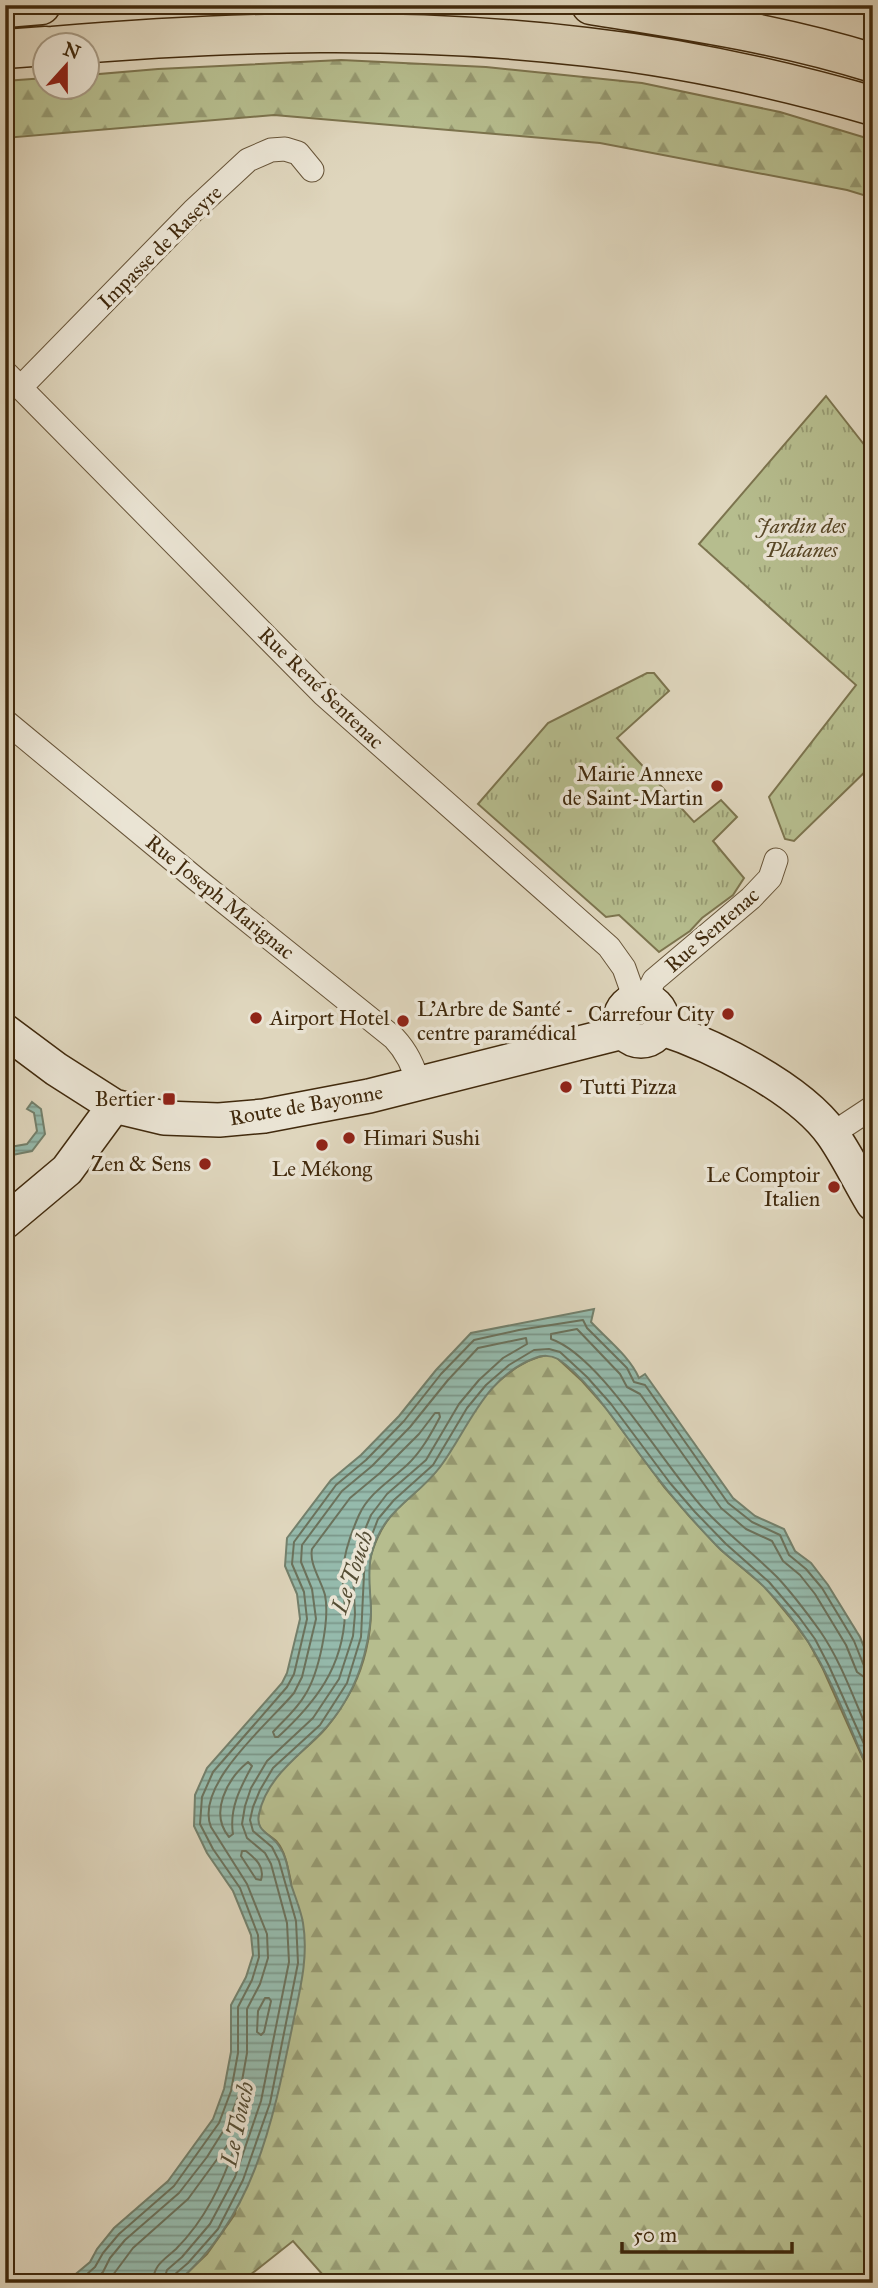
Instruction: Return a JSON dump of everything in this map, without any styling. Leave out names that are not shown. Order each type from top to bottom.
[{"type":"highway","points":[[5,8],[41,5]]},
{"type":"highway","points":[[591,5],[771,37],[873,63]]},
{"type":"highway","points":[[102,43],[299,32],[452,35],[516,40],[589,47],[704,65],[873,106]]},
{"type":"highway","points":[[5,50],[32,47]]},
{"type":"street","name":"Impasse de Raseyre","points":[[13,380],[248,160],[271,149],[285,149],[298,153],[312,170]]},
{"type":"street","name":"Rue René Sentenac","points":[[13,380],[324,695],[609,947],[647,1009]]},
{"type":"street","name":"Rue Joseph Marignac","points":[[5,721],[394,1038],[414,1066],[418,1084]]},
{"type":"street","name":"Rue Sentenac","points":[[647,1009],[654,980],[761,888],[770,878],[776,860]]},
{"type":"street","name":"Route de Bayonne","points":[[5,1031],[56,1069],[114,1106],[164,1118],[219,1121],[264,1116],[418,1084],[623,1032],[635,1040],[643,1041],[650,1038],[647,1009]]},
{"type":"street","points":[[647,1009],[680,1034],[771,1080],[806,1105],[832,1134],[873,1204]]},
{"type":"street","points":[[5,1222],[67,1170],[114,1106]]},
{"type":"street","points":[[832,1134],[873,1107]]},
{"type":"green space","points":[[341,60],[486,67],[642,83],[780,112],[873,140],[873,198],[847,190],[600,143],[274,115],[5,138],[5,81],[32,79],[32,102],[102,102],[102,74]]},
{"type":"green space","name":"Jardin des Platanes","points":[[826,396],[873,456],[873,764],[794,841],[785,839],[769,797],[856,685],[699,544]]},
{"type":"green space","points":[[647,673],[654,673],[669,691],[617,738],[694,822],[721,800],[737,817],[713,841],[744,878],[733,895],[702,918],[690,931],[659,952],[619,915],[606,917],[478,804],[548,723]]},
{"type":"green space","points":[[548,1355],[556,1357],[582,1381],[690,1517],[721,1550],[765,1587],[793,1621],[823,1669],[873,1781],[873,2283],[330,2283],[293,2241],[240,2283],[176,2283],[207,2254],[235,2214],[291,1882],[280,1846],[258,1823],[260,1804],[274,1779],[330,1723],[353,1687],[370,1630],[370,1559],[385,1524],[437,1470],[473,1411],[488,1393],[516,1368]]},
{"type":"water","points":[[32,1102],[41,1109],[45,1134],[32,1151],[7,1156],[5,1145],[10,1147],[27,1144],[37,1131],[34,1113],[27,1109]]},
{"type":"water","name":"Le Touch","points":[[594,1309],[591,1322],[624,1356],[639,1378],[645,1374],[733,1498],[755,1516],[784,1529],[795,1551],[811,1563],[828,1585],[860,1637],[873,1669],[873,1781],[825,1673],[807,1640],[782,1607],[696,1523],[656,1476],[601,1402],[569,1367],[558,1359],[541,1356],[517,1367],[490,1391],[440,1467],[383,1527],[371,1556],[370,1627],[353,1686],[334,1718],[284,1768],[263,1801],[259,1825],[276,1842],[284,1855],[302,1918],[305,1950],[300,1989],[277,2098],[256,2167],[242,2199],[224,2230],[202,2258],[176,2283],[65,2283],[90,2262],[114,2228],[168,2181],[213,2119],[224,2089],[231,2052],[231,2005],[246,1977],[253,1955],[251,1935],[233,1891],[207,1853],[194,1826],[195,1795],[207,1768],[282,1683],[287,1673],[300,1619],[297,1594],[285,1566],[287,1538],[331,1480],[361,1455],[399,1416],[436,1370],[471,1333]]},
{"type":"place","name":"Mairie Annexe de Saint-Martin","points":[[717,786]]},
{"type":"place","name":"Carrefour City","points":[[728,1014]]},
{"type":"place","name":"Airport Hotel","points":[[256,1018]]},
{"type":"place","name":"L'Arbre de Santé - centre paramédical","points":[[403,1021]]},
{"type":"place","name":"Tutti Pizza","points":[[566,1087]]},
{"type":"place","name":"Bertier","points":[[169,1099]]},
{"type":"place","name":"Himari Sushi","points":[[349,1138]]},
{"type":"place","name":"Le Mékong","points":[[322,1145]]},
{"type":"place","name":"Zen & Sens","points":[[205,1164]]},
{"type":"place","name":"Le Comptoir Italien","points":[[834,1187]]}]
